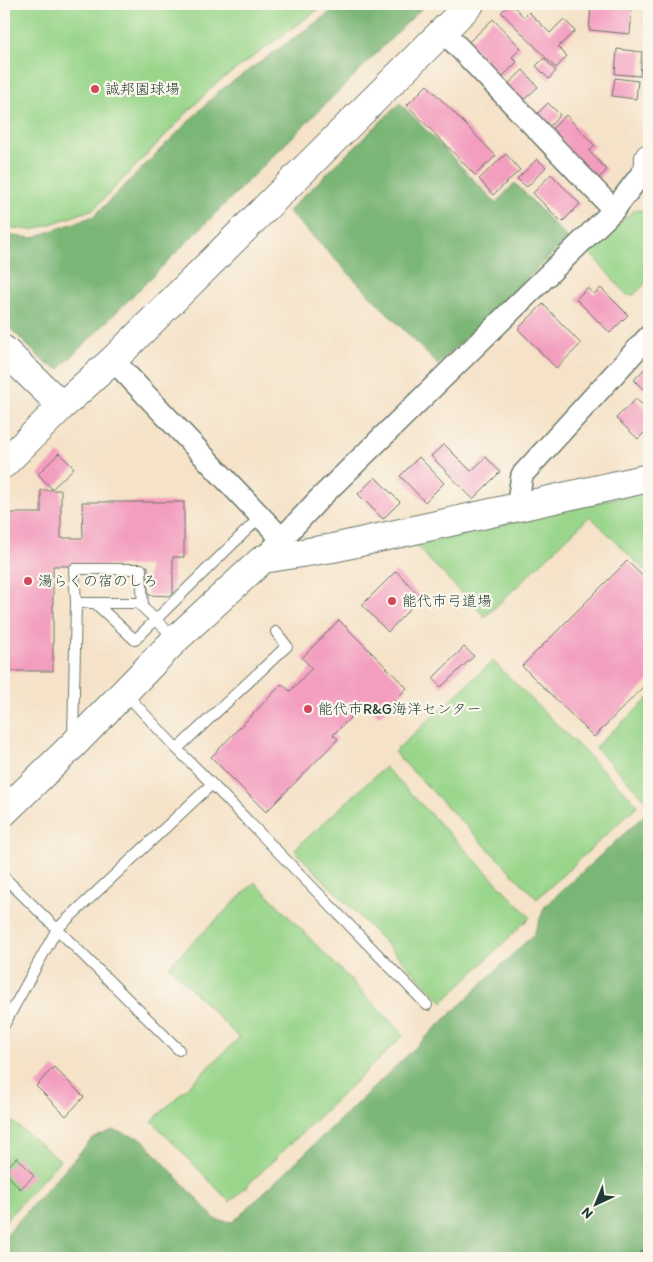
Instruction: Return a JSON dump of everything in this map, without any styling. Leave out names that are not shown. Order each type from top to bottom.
[{"type":"street","points":[[4,464],[62,406],[113,360],[470,4]]},
{"type":"street","points":[[443,31],[614,210]]},
{"type":"street","points":[[4,812],[72,746],[176,639],[264,559],[320,498],[614,210],[649,163]]},
{"type":"street","points":[[517,508],[522,475],[649,336]]},
{"type":"street","points":[[4,350],[62,406]]},
{"type":"street","points":[[113,360],[282,539]]},
{"type":"street","points":[[264,559],[333,548],[649,478]]},
{"type":"lane","points":[[95,603],[135,640],[261,516]]},
{"type":"lane","points":[[72,746],[76,603],[74,569],[141,569],[142,607]]},
{"type":"lane","points":[[76,603],[138,603],[176,639]]},
{"type":"lane","points":[[177,749],[287,646],[276,632]]},
{"type":"lane","points":[[124,692],[177,749],[427,1005]]},
{"type":"lane","points":[[4,1025],[57,929],[212,784]]},
{"type":"lane","points":[[4,877],[179,1050]]},
{"type":"path","points":[[634,1258],[649,1248]]},
{"type":"green space","name":"誠邦園球場","points":[[4,4],[326,4],[214,85],[94,209],[33,230],[4,227]]},
{"type":"green space","points":[[342,4],[426,4],[59,369],[45,363],[4,322],[4,235],[32,238],[94,216],[218,92]]},
{"type":"green space","points":[[400,103],[496,203],[515,183],[568,239],[438,365],[288,211]]},
{"type":"green space","points":[[635,209],[649,213],[649,279],[634,295],[627,295],[589,252]]},
{"type":"green space","points":[[649,490],[649,575],[590,516],[485,617],[415,545]]},
{"type":"green space","points":[[493,661],[638,805],[537,899],[394,752]]},
{"type":"green space","points":[[649,698],[649,797],[646,800],[595,747]]},
{"type":"green space","points":[[385,767],[530,917],[443,1002],[294,850]]},
{"type":"green space","points":[[649,811],[649,1258],[4,1258],[4,1237],[92,1139],[113,1130],[142,1139],[216,1220],[233,1222],[534,934],[545,906]]},
{"type":"green space","points":[[255,882],[404,1035],[230,1202],[152,1121],[239,1038],[169,966]]},
{"type":"green space","points":[[4,1115],[60,1160],[4,1222]]},
{"type":"building","points":[[511,4],[524,17],[529,12],[550,33],[564,19],[575,31],[558,47],[567,56],[556,68],[501,12]]},
{"type":"building","points":[[591,6],[632,9],[630,34],[589,30]]},
{"type":"building","points":[[493,19],[521,48],[512,57],[517,62],[502,77],[469,42]]},
{"type":"building","points":[[617,49],[642,52],[640,76],[615,74]]},
{"type":"building","points":[[544,58],[556,71],[549,79],[536,66]]},
{"type":"building","points":[[523,70],[538,87],[518,105],[503,89]]},
{"type":"building","points":[[615,78],[638,81],[636,99],[612,96]]},
{"type":"building","points":[[427,85],[496,156],[475,175],[407,105]]},
{"type":"building","points":[[548,103],[560,115],[545,131],[532,119]]},
{"type":"building","points":[[566,115],[595,146],[589,151],[607,170],[593,184],[547,134]]},
{"type":"building","points":[[506,154],[520,170],[493,195],[479,179]]},
{"type":"building","points":[[537,159],[546,167],[527,187],[517,179]]},
{"type":"building","points":[[551,174],[580,204],[562,222],[533,193]]},
{"type":"building","points":[[587,288],[594,294],[601,288],[628,315],[610,333],[576,299]]},
{"type":"building","points":[[543,304],[581,344],[556,368],[518,329]]},
{"type":"building","points":[[649,364],[649,395],[634,380]]},
{"type":"building","points":[[636,399],[647,409],[649,406],[649,428],[638,439],[616,418]]},
{"type":"building","points":[[444,444],[471,471],[486,457],[500,472],[473,499],[431,456]]},
{"type":"building","points":[[59,453],[74,468],[52,489],[38,474]]},
{"type":"building","points":[[419,457],[444,483],[425,502],[400,476]]},
{"type":"building","points":[[375,477],[400,502],[383,519],[358,494]]},
{"type":"building","name":"湯らくの宿のしろ","points":[[41,490],[61,490],[61,538],[83,538],[82,502],[184,502],[184,557],[173,557],[173,596],[148,595],[148,566],[53,566],[53,671],[4,671],[4,513],[41,513]]},
{"type":"building","points":[[627,561],[649,582],[649,681],[594,737],[522,666]]},
{"type":"building","name":"能代市弓道場","points":[[396,571],[421,597],[388,632],[362,605]]},
{"type":"building","name":"能代市R&G海洋センター","points":[[339,620],[407,688],[379,716],[365,703],[333,735],[338,739],[266,812],[211,757],[282,684],[290,691],[312,668],[302,658]]},
{"type":"building","points":[[464,647],[474,656],[441,687],[433,678]]},
{"type":"building","points":[[54,1067],[84,1097],[66,1116],[36,1086]]},
{"type":"building","points":[[17,1157],[34,1176],[20,1189],[4,1171]]},
{"type":"place","name":"誠邦園球場","points":[[95,89]]},
{"type":"place","name":"湯らくの宿のしろ","points":[[28,581]]},
{"type":"place","name":"能代市弓道場","points":[[392,601]]},
{"type":"place","name":"能代市R&G海洋センター","points":[[308,709]]}]
